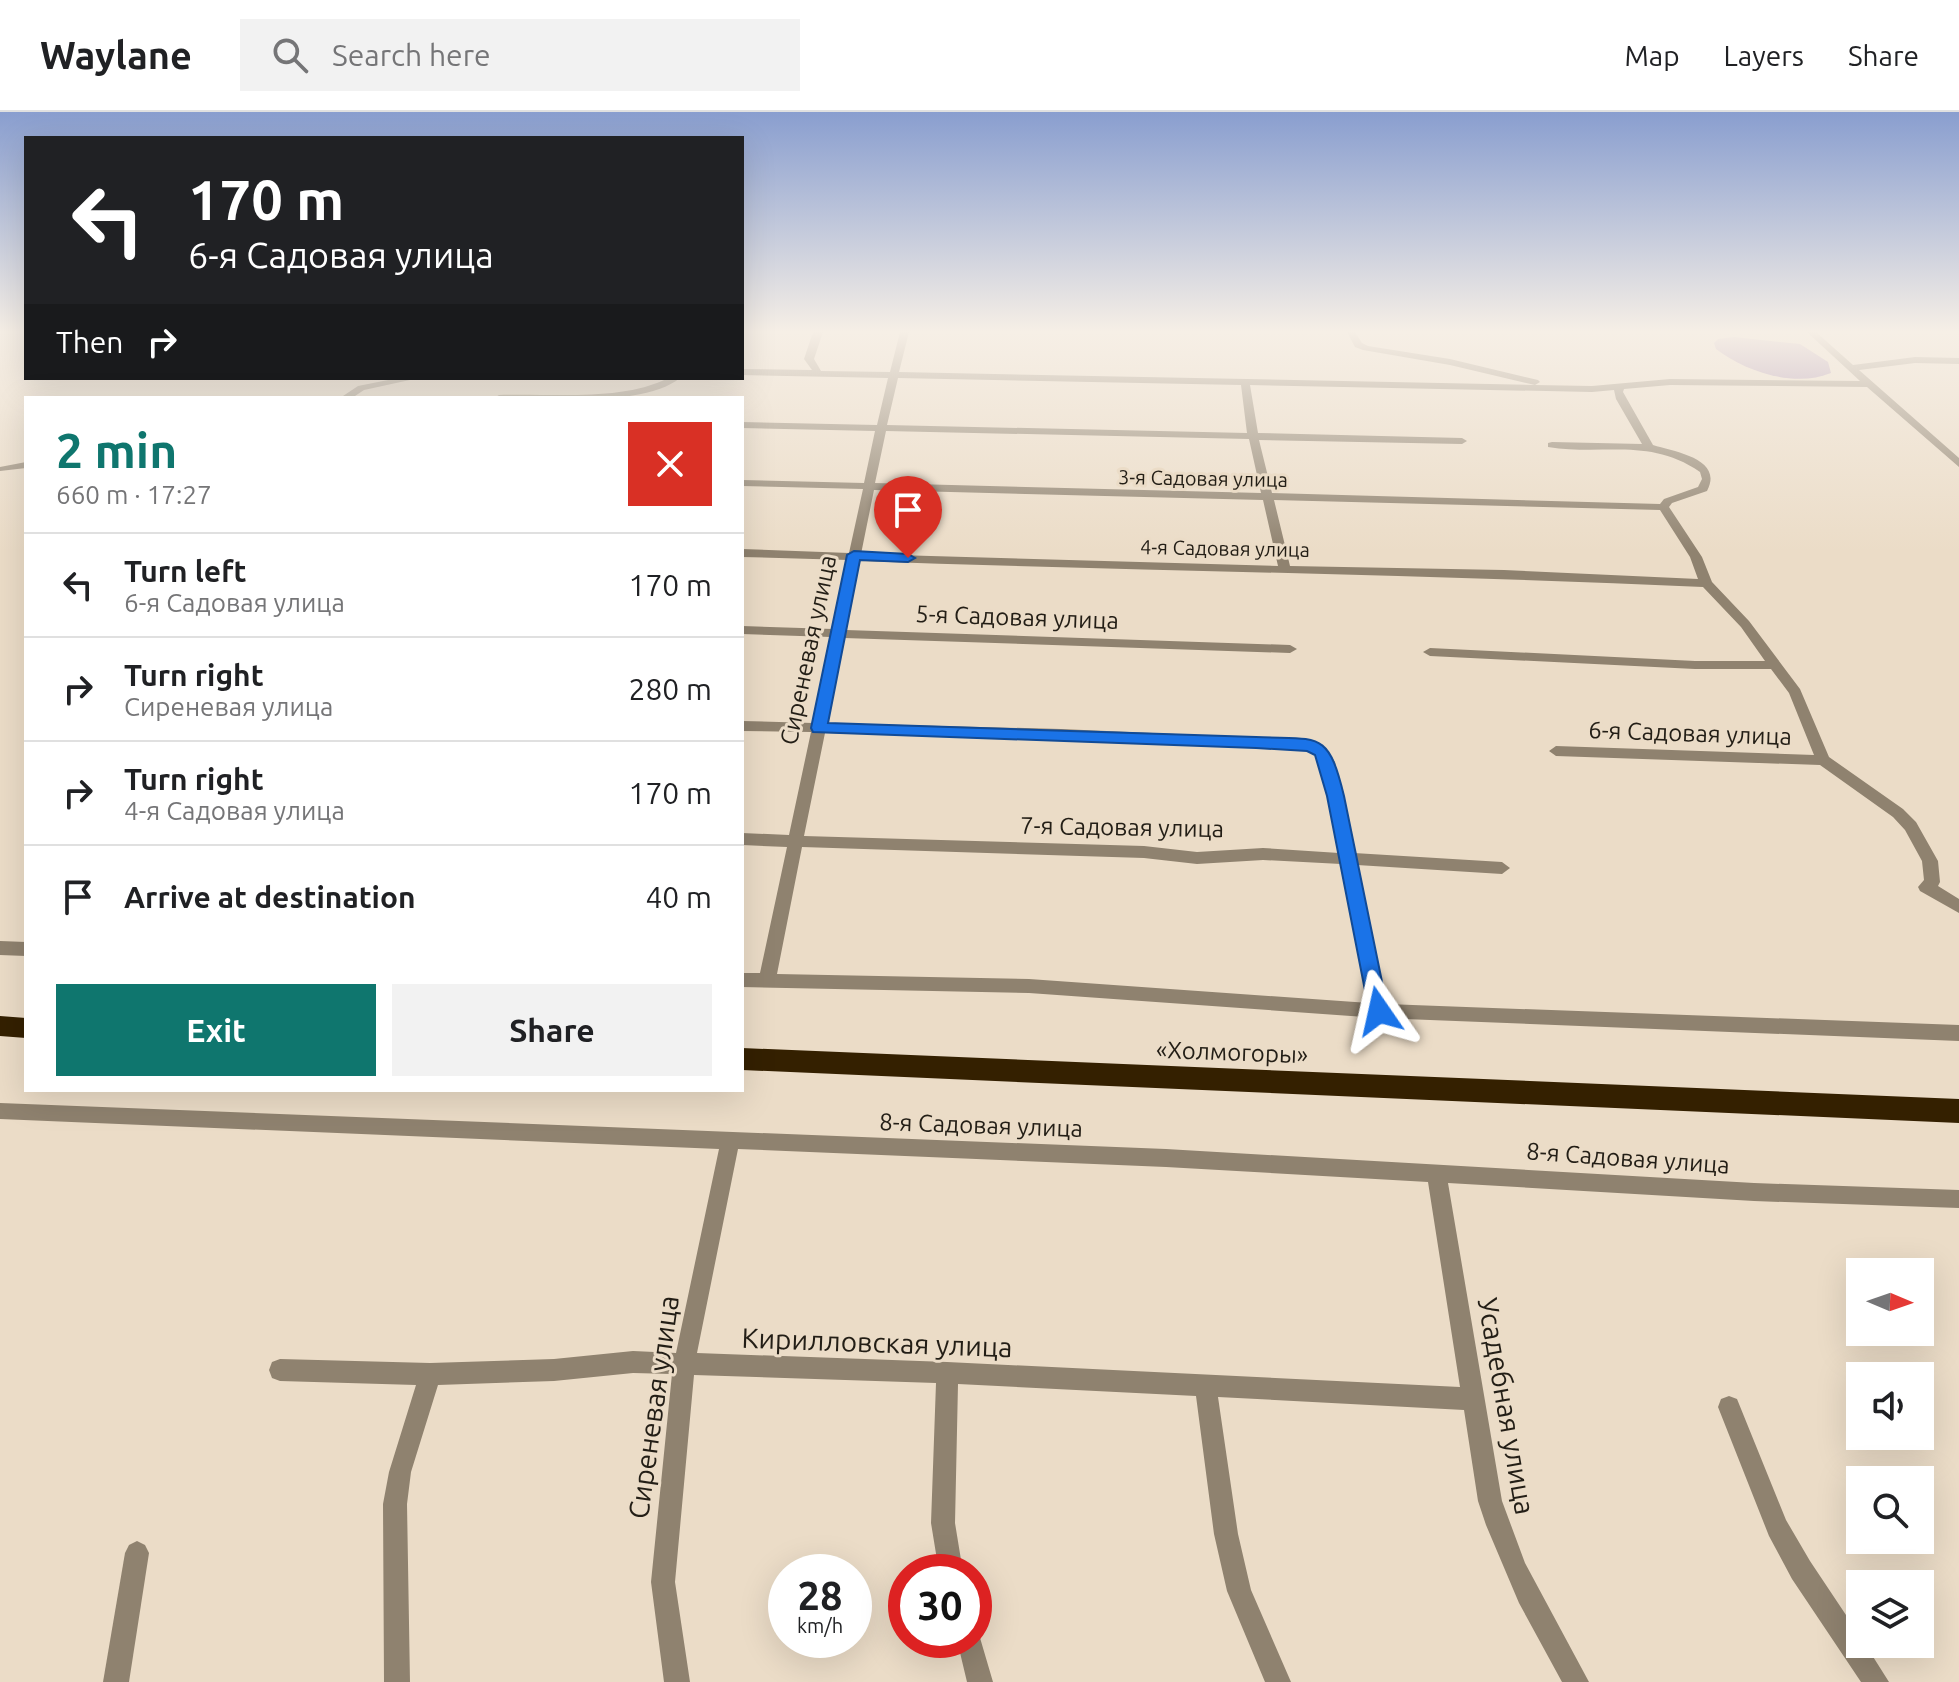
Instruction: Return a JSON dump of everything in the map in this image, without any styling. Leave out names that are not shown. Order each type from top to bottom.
[{"type":"highway","points":[[0,1026],[24,1028]]},
{"type":"highway","name":"«Холмогоры»","points":[[744,1059],[1959,1111]]},
{"type":"street","name":"Сиреневая улица","points":[[767,980],[887,405]]},
{"type":"street","points":[[1248,405],[1285,569]]},
{"type":"street","points":[[1625,405],[1649,447]]},
{"type":"street","points":[[1892,405],[1959,464]]},
{"type":"street","points":[[744,425],[1462,441]]},
{"type":"street","points":[[1552,445],[1649,447],[1696,462],[1707,475],[1703,489],[1668,501],[1663,507],[1696,557],[1706,583],[1745,624],[1795,692],[1823,760],[1905,819],[1924,845],[1930,861],[1932,882],[1926,887],[1959,907]]},
{"type":"street","points":[[4,469],[24,465]]},
{"type":"street","name":"3-я Садовая улица","points":[[744,483],[1663,507]]},
{"type":"street","name":"4-я Садовая улица","points":[[744,553],[1081,565],[1504,574],[1706,583]]},
{"type":"street","name":"5-я Садовая улица","points":[[744,630],[1290,649]]},
{"type":"street","points":[[1430,652],[1695,665],[1777,665]]},
{"type":"street","points":[[744,726],[1309,745],[1321,751],[1328,762],[1379,1011]]},
{"type":"street","name":"6-я Садовая улица","points":[[1556,751],[1823,760]]},
{"type":"street","name":"7-я Садовая улица","points":[[744,839],[1144,852],[1197,858],[1248,854],[1502,868]]},
{"type":"street","points":[[0,948],[24,949]]},
{"type":"street","points":[[744,980],[1029,986],[1379,1011],[1959,1033]]},
{"type":"street","name":"8-я Садовая улица","points":[[0,1111],[1436,1172],[1754,1192],[1959,1199]]},
{"type":"street","name":"Сиреневая улица","points":[[677,1682],[663,1582],[667,1520],[684,1365],[730,1142]]},
{"type":"street","name":"Усадебная улица","points":[[1436,1172],[1490,1501],[1503,1544],[1525,1592],[1576,1682]]},
{"type":"street","name":"Кирилловская улица","points":[[280,1370],[430,1374],[554,1370],[633,1362],[947,1373],[1472,1399]]},
{"type":"street","points":[[947,1373],[943,1523],[948,1554]]},
{"type":"street","points":[[397,1682],[395,1504],[400,1472],[430,1374]]},
{"type":"street","points":[[1206,1388],[1226,1534],[1239,1591],[1278,1682]]},
{"type":"street","points":[[1729,1407],[1777,1528],[1801,1570],[1876,1682]]},
{"type":"street","points":[[116,1682],[137,1553]]},
{"type":"street","points":[[974,1658],[980,1682]]},
{"type":"route","points":[[908,558],[854,555],[819,728],[1256,742],[1309,745],[1321,751],[1328,762],[1336,796],[1379,1011]]}]
